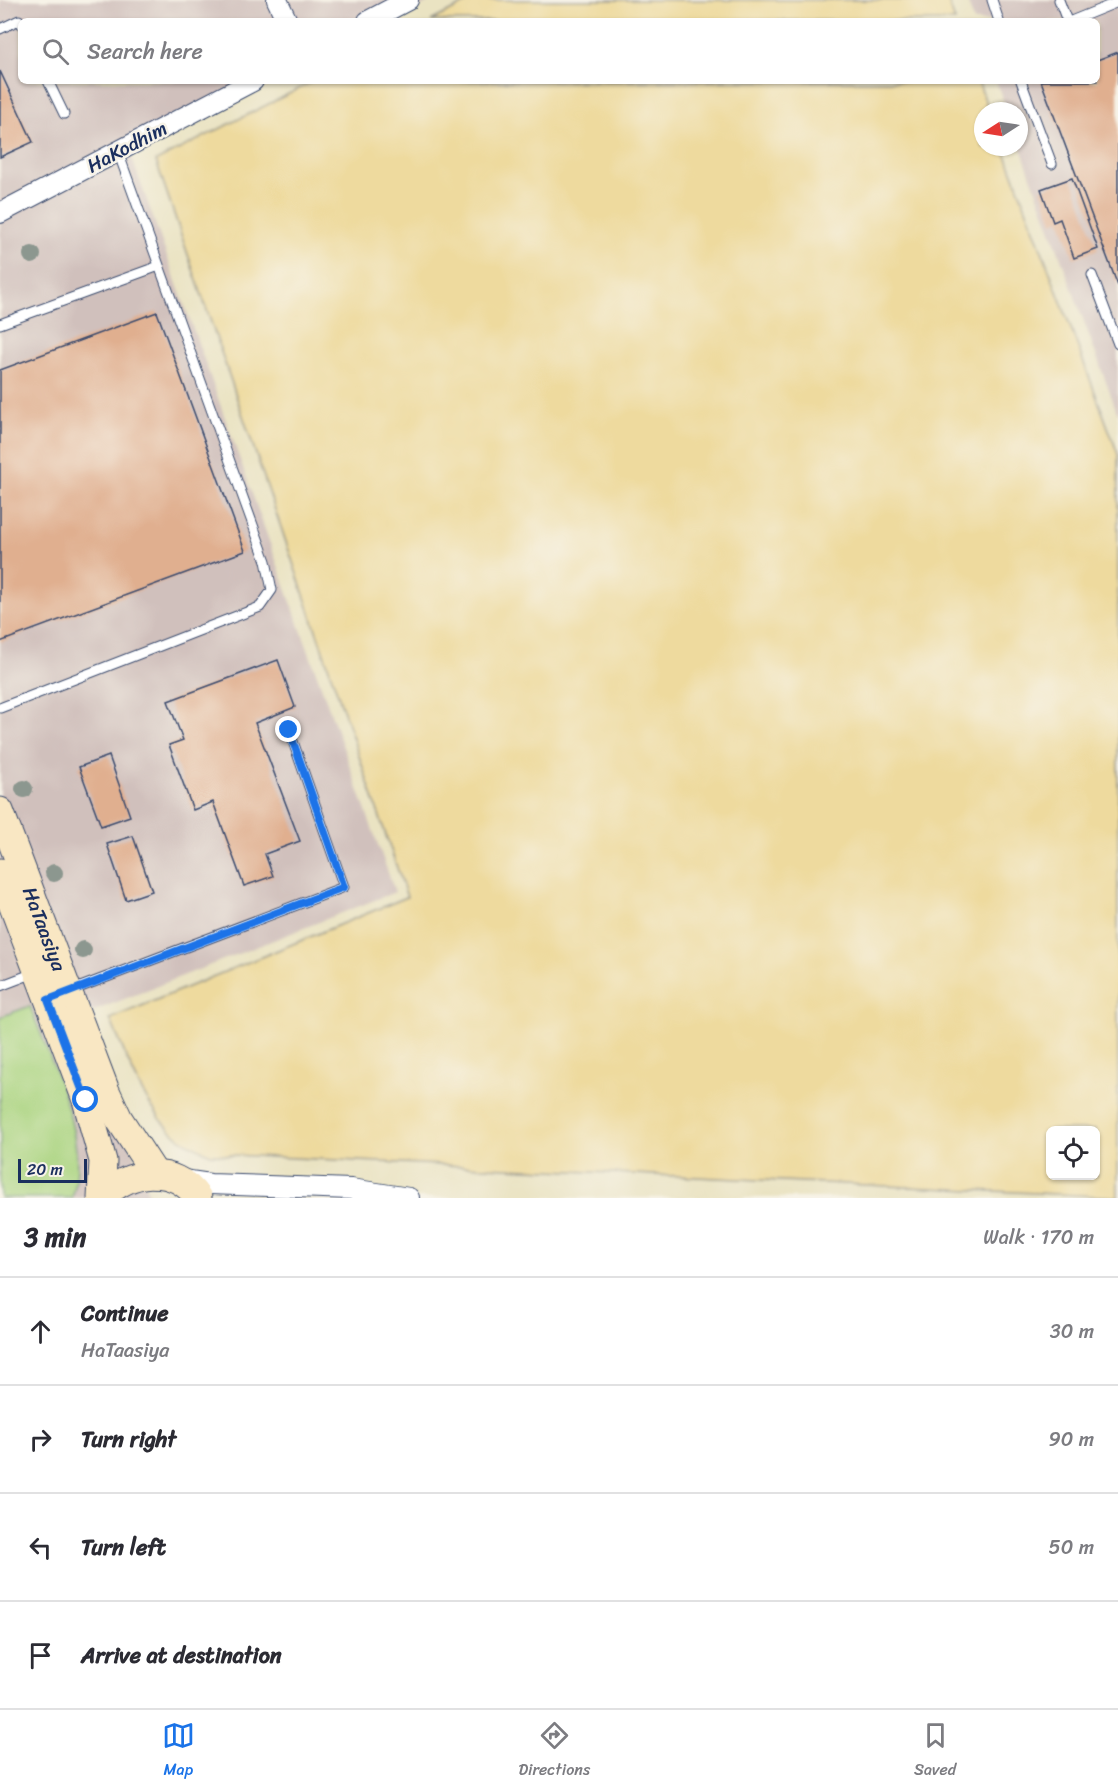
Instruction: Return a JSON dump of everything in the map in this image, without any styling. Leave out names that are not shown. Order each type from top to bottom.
[{"type":"street","points":[[277,0],[286,18]]},
{"type":"street","points":[[374,18],[408,0]]},
{"type":"street","name":"HaKodhim","points":[[0,213],[247,84]]},
{"type":"street","name":"HaTaasiya","points":[[0,811],[58,996],[86,1100],[102,1161],[102,1198]]},
{"type":"street","name":"HaTaasiya","points":[[0,872],[38,972],[58,996],[119,1119],[166,1176],[198,1198]]},
{"type":"street","points":[[102,1198],[121,1181],[143,1174],[210,1184],[351,1189],[409,1198]]},
{"type":"lane","points":[[992,0],[998,18]]},
{"type":"lane","points":[[1059,0],[1068,18]]},
{"type":"lane","points":[[1077,18],[1118,2]]},
{"type":"lane","points":[[0,29],[18,20]]},
{"type":"lane","points":[[49,84],[64,114]]},
{"type":"lane","points":[[1022,84],[1052,164]]},
{"type":"lane","points":[[1,705],[260,607],[272,590],[266,561],[118,152]]},
{"type":"lane","points":[[0,324],[159,266]]},
{"type":"lane","points":[[1092,275],[1118,344]]},
{"type":"lane","points":[[58,996],[344,887],[289,730]]},
{"type":"lane","points":[[0,986],[38,972]]},
{"type":"shaded area","points":[[0,0],[434,0],[399,18],[18,18],[18,84],[270,84],[131,156],[395,892],[84,1015],[150,1198],[0,1198]]},
{"type":"shaded area","points":[[967,0],[1118,0],[1118,415],[1024,156],[1028,156],[1028,102],[1004,102],[997,84],[1100,84],[1100,18],[973,18]]},
{"type":"green space","points":[[30,1006],[57,1075],[72,1127],[76,1152],[76,1176],[72,1198],[0,1198],[0,1017]]},
{"type":"sand","points":[[472,0],[948,0],[954,18],[437,18]]},
{"type":"sand","points":[[308,84],[979,84],[986,102],[974,102],[974,156],[1006,156],[1118,454],[1118,1197],[211,1154],[178,1137],[155,1112],[138,1082],[110,1019],[407,897],[156,161]]},
{"type":"building","points":[[1118,52],[1118,286],[1042,84],[1100,84],[1100,59]]},
{"type":"building","points":[[0,71],[33,142],[0,157]]},
{"type":"building","points":[[1072,178],[1098,249],[1074,258],[1060,219],[1053,222],[1041,189]]},
{"type":"building","points":[[157,312],[245,551],[0,642],[0,370]]},
{"type":"building","points":[[278,660],[295,707],[255,723],[300,841],[265,854],[273,876],[244,886],[213,802],[193,810],[169,745],[183,740],[168,701]]},
{"type":"building","points":[[109,756],[130,816],[101,826],[79,767]]},
{"type":"building","points":[[133,836],[152,891],[126,900],[107,844]]},
{"type":"route","points":[[86,1100],[48,1000],[344,887],[289,730]]}]
